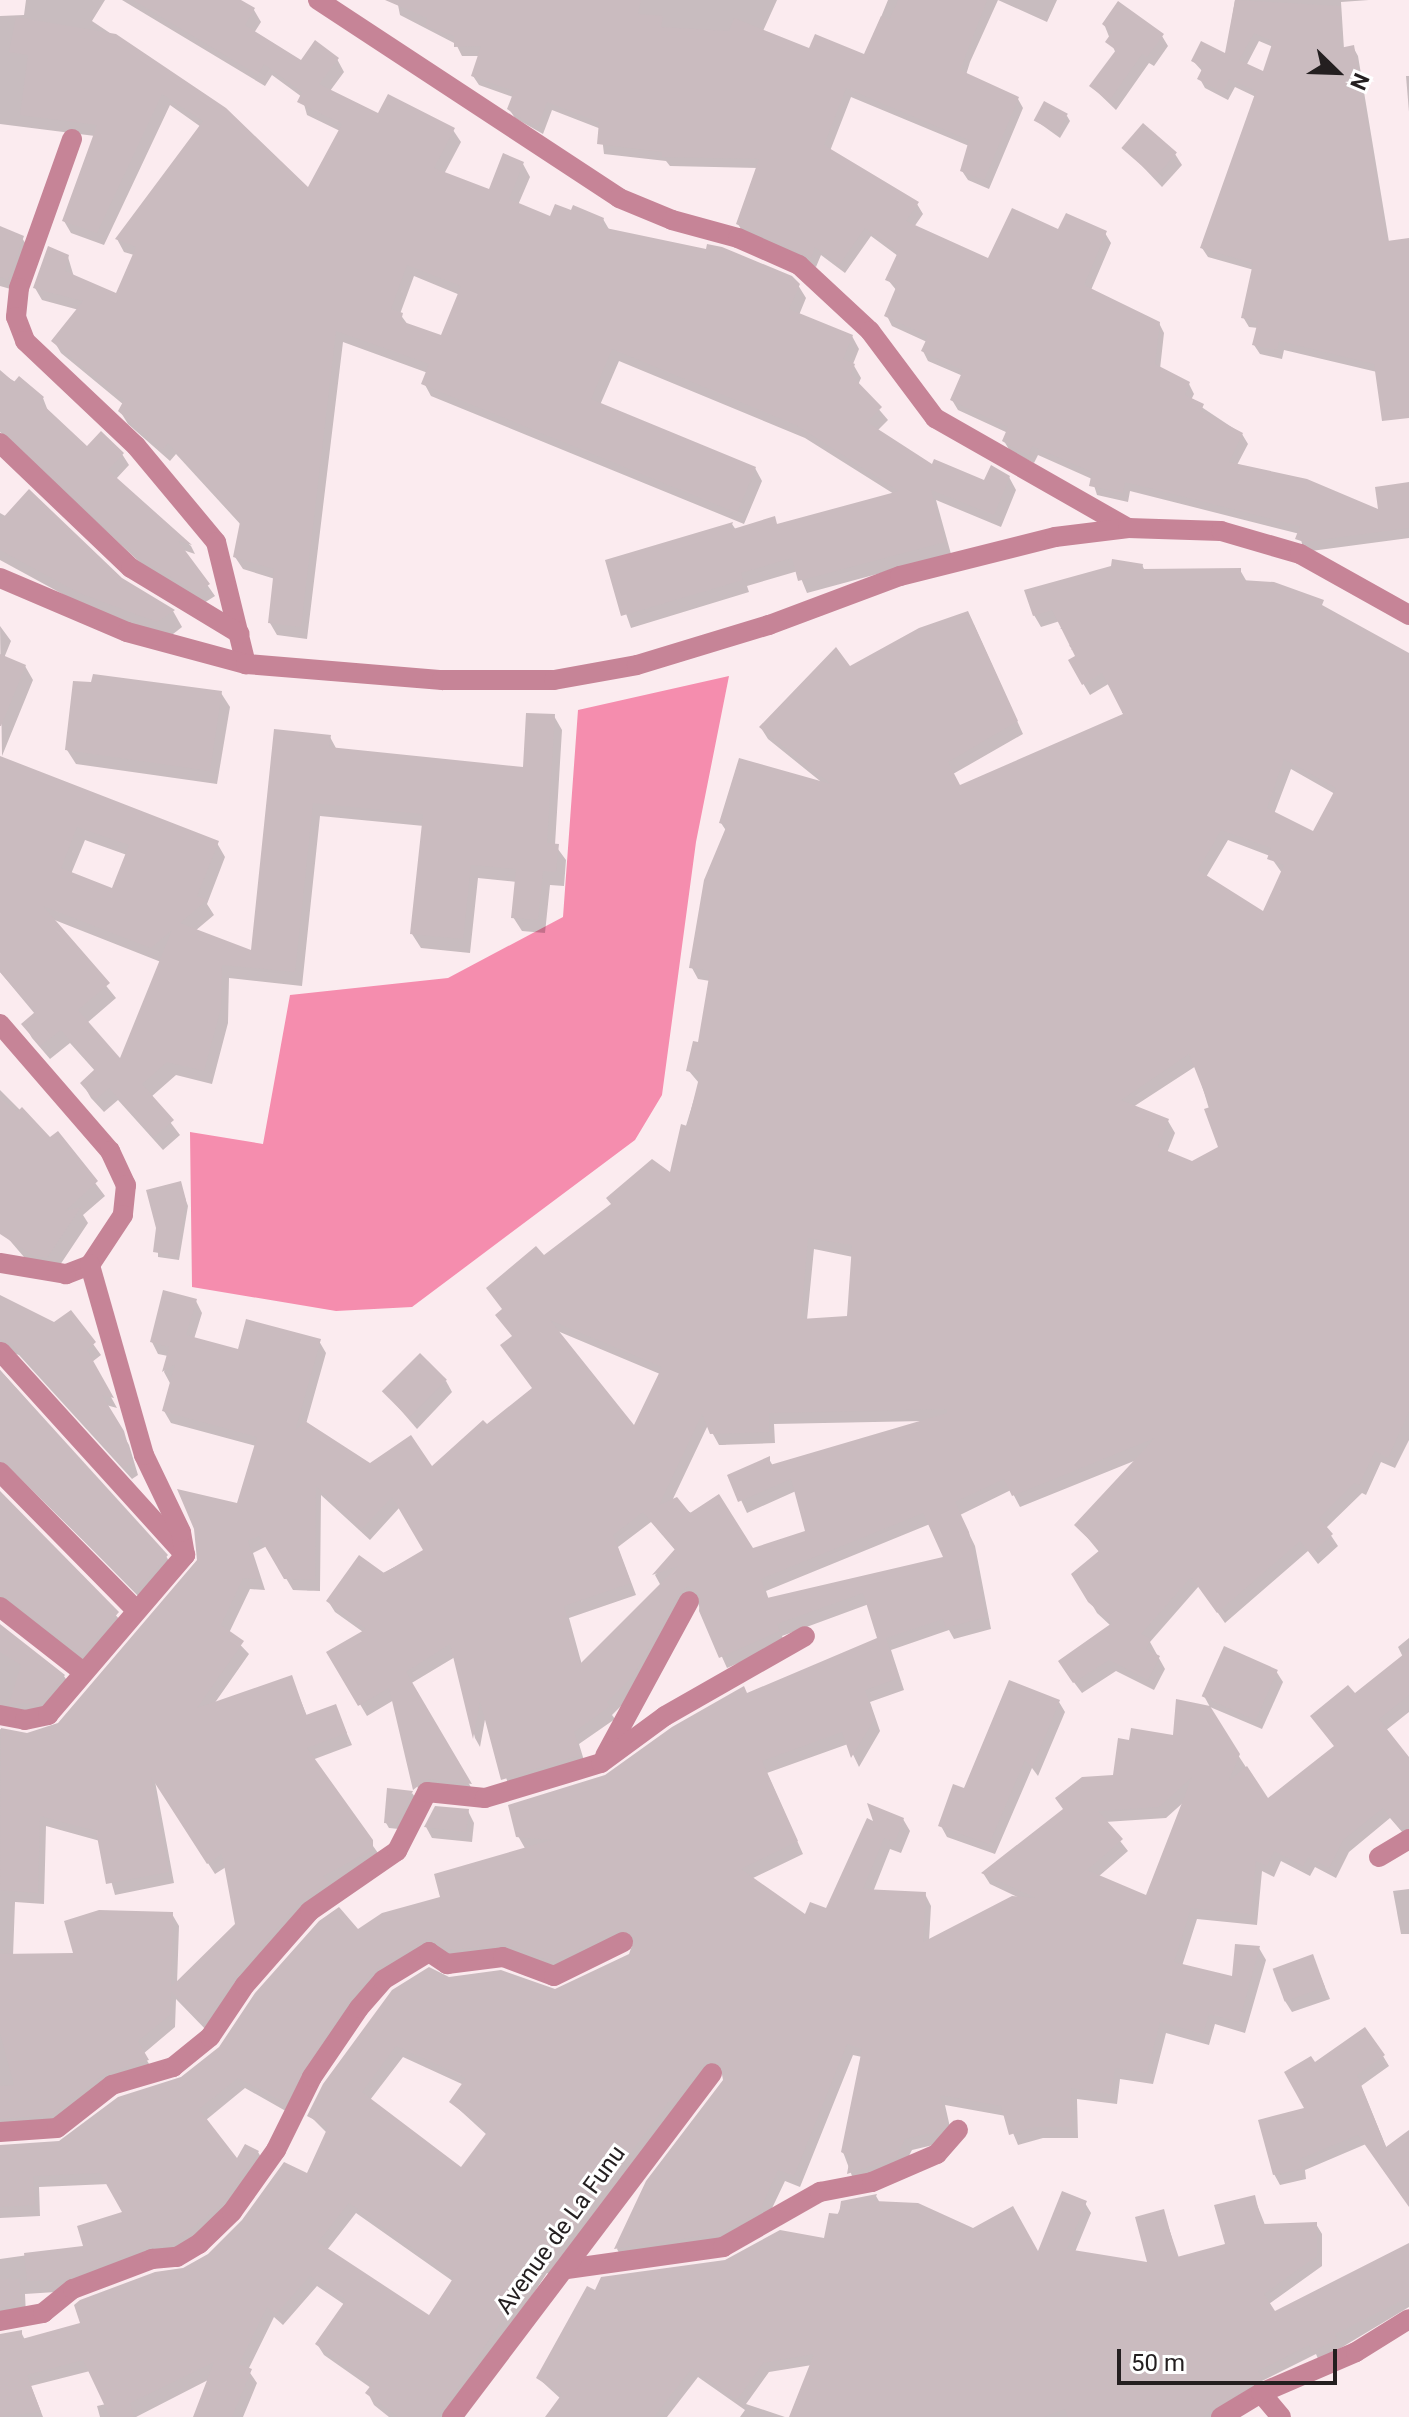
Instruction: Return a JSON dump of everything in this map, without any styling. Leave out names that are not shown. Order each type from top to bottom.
[{"type":"street","points":[[318,0],[619,198],[672,220],[738,238],[799,265],[870,331],[935,418],[1128,528]]},
{"type":"street","points":[[72,139],[19,288],[16,317],[25,341],[191,506],[216,542],[246,664]]},
{"type":"street","points":[[0,443],[131,568],[240,634]]},
{"type":"street","points":[[0,578],[127,632],[246,664],[442,680],[554,680],[652,660],[769,625],[900,576],[1055,537],[1128,528],[1221,531],[1300,554],[1409,615]]},
{"type":"street","points":[[0,1024],[110,1151],[126,1185],[123,1215],[90,1265],[66,1274],[0,1263]]},
{"type":"street","points":[[90,1265],[144,1455],[181,1532],[185,1555]]},
{"type":"street","points":[[1,1352],[185,1555]]},
{"type":"street","points":[[0,1472],[136,1610]]},
{"type":"street","points":[[0,1715],[25,1720],[48,1715],[82,1671],[185,1555]]},
{"type":"street","points":[[601,1763],[689,1601]]},
{"type":"street","points":[[0,1607],[82,1671]]},
{"type":"street","points":[[0,2132],[57,2128],[112,2085],[173,2067],[210,2037],[245,1985],[310,1911],[397,1851],[427,1792],[485,1798],[601,1763],[665,1716],[805,1636]]},
{"type":"street","points":[[1379,1857],[1409,1839]]},
{"type":"street","points":[[0,2321],[43,2313],[73,2289],[152,2259],[177,2257],[199,2244],[232,2212],[276,2150],[344,2027],[383,1980],[417,1959],[429,1952],[447,1964],[503,1957],[554,1976],[623,1942]]},
{"type":"street","name":"Avenue de La Funu","points":[[452,2417],[567,2269],[712,2073]]},
{"type":"street","points":[[567,2269],[723,2247],[820,2192],[872,2182],[937,2154],[958,2130]]},
{"type":"street","points":[[1221,2417],[1261,2393],[1356,2352],[1409,2319]]},
{"type":"street","points":[[1261,2393],[1281,2417]]},
{"type":"shaded area","points":[[729,676],[696,842],[662,1095],[635,1140],[412,1307],[336,1311],[192,1287],[190,1132],[263,1144],[290,995],[448,978],[563,917],[578,710]]},
{"type":"building","points":[[133,0],[241,0],[255,8],[245,25],[301,60],[315,40],[339,58],[319,84],[378,113],[388,94],[455,128],[434,168],[489,189],[503,153],[524,162],[509,199],[550,216],[555,204],[571,210],[573,205],[604,218],[601,227],[706,249],[707,244],[722,247],[792,276],[800,284],[789,309],[853,335],[843,359],[855,364],[851,375],[882,407],[867,422],[932,464],[934,459],[984,480],[991,465],[1010,476],[994,515],[931,490],[945,542],[798,581],[792,558],[741,573],[743,580],[621,616],[605,560],[733,522],[730,530],[775,516],[777,524],[899,491],[796,425],[612,349],[591,399],[756,467],[737,513],[421,384],[429,364],[336,331],[301,627],[268,623],[274,569],[233,557],[240,522],[168,443],[162,450],[118,411],[124,400],[51,341],[83,301],[33,288],[48,246],[69,255],[65,271],[116,293],[136,247],[115,239],[203,121],[162,94],[97,233],[62,221],[97,125],[20,115],[28,55],[9,52],[16,17],[116,34],[226,108],[308,187],[342,124],[297,102],[302,92],[264,64],[258,75]],"holes":[[[407,265],[461,286],[441,335],[401,321],[403,313],[391,309]]]},
{"type":"building","points":[[385,0],[641,0],[638,14],[663,16],[661,27],[729,31],[734,18],[809,48],[815,34],[864,54],[881,16],[889,20],[898,0],[987,0],[960,70],[1019,97],[984,180],[960,171],[969,140],[846,88],[824,145],[919,202],[906,221],[988,258],[1012,208],[1058,229],[1066,213],[1107,231],[1084,285],[1160,322],[1155,364],[1190,382],[1185,395],[1204,404],[1201,411],[1243,433],[1229,462],[1307,479],[1378,509],[1375,487],[1409,482],[1409,528],[1304,542],[1295,539],[1300,526],[1125,482],[1123,493],[1089,486],[1092,472],[1032,446],[1029,455],[1020,451],[1002,441],[1008,427],[950,400],[963,370],[921,351],[928,336],[884,316],[897,285],[885,280],[898,252],[865,228],[839,265],[815,247],[811,258],[736,224],[759,159],[662,157],[662,152],[597,144],[599,122],[547,102],[538,126],[525,121],[507,109],[514,91],[471,76],[481,46],[454,47],[454,36],[425,26],[427,18]]},
{"type":"building","points":[[1235,0],[1340,6],[1340,48],[1354,45],[1387,241],[1409,238],[1409,418],[1382,421],[1374,364],[1279,341],[1277,350],[1252,345],[1258,321],[1241,318],[1253,263],[1200,248],[1256,91],[1229,79],[1223,92],[1197,79],[1203,67],[1191,61],[1201,41],[1225,53]],"holes":[[[1254,33],[1273,41],[1263,71],[1239,60]]]},
{"type":"building","points":[[1118,1],[1164,34],[1147,57],[1142,54],[1109,101],[1089,86],[1116,50],[1105,42],[1112,32],[1102,24]]},
{"type":"building","points":[[1044,101],[1068,114],[1058,133],[1034,120]]},
{"type":"building","points":[[1143,123],[1177,153],[1155,177],[1121,148]]},
{"type":"building","points":[[0,226],[24,236],[8,280],[0,277]]},
{"type":"building","points":[[0,370],[14,382],[19,376],[44,397],[40,402],[87,446],[101,431],[124,453],[108,470],[192,545],[178,541],[210,584],[197,593],[139,558],[0,430]]},
{"type":"building","points":[[29,489],[122,578],[175,610],[157,622],[79,593],[0,550],[0,521]]},
{"type":"building","points":[[1112,559],[1143,564],[1142,569],[1241,568],[1241,580],[1274,582],[1324,600],[1322,605],[1409,653],[1409,1412],[1388,1458],[1375,1451],[1359,1485],[1354,1483],[1319,1518],[1333,1534],[1311,1554],[1300,1541],[1217,1613],[1191,1577],[1141,1634],[1151,1639],[1146,1649],[1160,1656],[1148,1680],[1109,1660],[1073,1683],[1058,1661],[1112,1623],[1088,1602],[1071,1574],[1100,1550],[1074,1525],[1155,1438],[1012,1496],[1004,1479],[955,1502],[969,1532],[986,1617],[946,1628],[943,1619],[886,1638],[899,1678],[865,1690],[875,1718],[851,1758],[842,1732],[762,1761],[798,1841],[741,1869],[805,1914],[810,1902],[826,1908],[867,1818],[873,1821],[867,1803],[904,1818],[895,1842],[884,1838],[863,1889],[926,1892],[923,1942],[1012,1896],[1036,1898],[981,1873],[1063,1809],[1055,1798],[1082,1777],[1113,1775],[1118,1738],[1129,1740],[1131,1728],[1173,1735],[1176,1699],[1210,1706],[1240,1754],[1228,1782],[1247,1766],[1268,1798],[1334,1746],[1310,1716],[1348,1685],[1355,1693],[1409,1650],[1409,1695],[1379,1719],[1409,1757],[1409,1826],[1400,1829],[1383,1808],[1343,1840],[1329,1868],[1308,1857],[1303,1866],[1274,1851],[1267,1866],[1256,1861],[1251,1914],[1191,1908],[1174,1962],[1232,1976],[1235,1944],[1260,1946],[1239,2022],[1209,2014],[1203,2034],[1160,2022],[1147,2073],[1115,2068],[1111,2094],[1071,2088],[1072,2127],[1035,2127],[1009,2135],[1001,2106],[940,2095],[947,2123],[940,2131],[905,2139],[896,2158],[847,2174],[850,2157],[841,2152],[862,2049],[847,2044],[794,2176],[778,2170],[759,2212],[719,2234],[614,2249],[646,2181],[723,2080],[720,2063],[706,2061],[673,2103],[669,2101],[546,2267],[540,2263],[438,2417],[398,2417],[365,2393],[372,2384],[315,2344],[346,2300],[310,2276],[276,2314],[267,2307],[239,2364],[252,2369],[232,2417],[193,2417],[214,2362],[130,2403],[134,2417],[110,2417],[83,2360],[27,2375],[41,2412],[0,2417],[0,2334],[22,2330],[22,2339],[80,2323],[74,2305],[80,2300],[155,2272],[183,2268],[208,2254],[242,2220],[284,2162],[307,2173],[328,2127],[307,2116],[323,2084],[392,1990],[429,1967],[449,1977],[501,1970],[555,1989],[629,1954],[635,1937],[618,1930],[553,1962],[507,1945],[450,1950],[428,1939],[376,1969],[348,2001],[285,2103],[238,2078],[199,2109],[237,2158],[245,2144],[259,2151],[222,2204],[173,2244],[147,2247],[64,2280],[27,2281],[24,2253],[83,2246],[77,2226],[122,2212],[100,2173],[33,2176],[35,2205],[0,2207],[0,2145],[59,2141],[118,2097],[181,2077],[219,2047],[255,1993],[319,1921],[339,1907],[358,1929],[382,1913],[440,1897],[434,1874],[551,1840],[516,1837],[508,1805],[605,1775],[672,1727],[744,1686],[747,1693],[877,1638],[863,1593],[777,1624],[780,1631],[719,1658],[699,1611],[700,1595],[688,1586],[678,1595],[634,1675],[607,1702],[610,1706],[574,1732],[581,1755],[501,1780],[480,1701],[473,1739],[450,1644],[406,1672],[472,1784],[427,1779],[413,1790],[389,1688],[358,1706],[326,1652],[366,1629],[326,1601],[359,1555],[384,1573],[423,1550],[392,1497],[362,1529],[316,1486],[315,1580],[284,1579],[259,1536],[248,1541],[260,1579],[243,1578],[221,1625],[244,1641],[197,1708],[292,1675],[306,1715],[336,1704],[347,1733],[307,1748],[373,1840],[373,1850],[323,1876],[329,1882],[300,1902],[235,1977],[203,2024],[171,1991],[170,2015],[138,2041],[149,2060],[104,2074],[52,2115],[0,2119],[0,2086],[14,2085],[0,2033],[0,1954],[73,1953],[64,1921],[99,1910],[173,1912],[171,1987],[235,1924],[222,1854],[207,1864],[151,1777],[169,1872],[106,1884],[96,1831],[40,1816],[38,1893],[0,1890],[1,1728],[27,1733],[58,1723],[197,1560],[194,1529],[177,1489],[237,1503],[257,1437],[162,1411],[175,1364],[162,1372],[169,1347],[150,1342],[163,1290],[197,1299],[186,1335],[238,1349],[246,1319],[321,1339],[295,1431],[305,1421],[370,1463],[411,1435],[432,1466],[483,1420],[487,1424],[532,1388],[500,1345],[512,1336],[495,1315],[502,1309],[486,1288],[536,1246],[544,1255],[611,1204],[606,1198],[652,1159],[670,1172],[681,1124],[687,1126],[700,1074],[686,1071],[693,1041],[698,1042],[710,971],[689,968],[704,880],[727,825],[719,823],[739,758],[831,784],[759,727],[836,647],[850,666],[919,628],[968,611],[1018,721],[948,762],[960,785],[1123,714],[1102,673],[1082,685],[1068,660],[1075,656],[1052,610],[1033,616],[1024,590],[1111,566]],"holes":[[[1284,759],[1336,788],[1313,831],[1267,808]],[[1221,830],[1271,848],[1267,859],[1284,865],[1263,911],[1198,870]],[[1189,1054],[1210,1107],[1204,1109],[1218,1147],[1192,1161],[1158,1147],[1169,1119],[1121,1100]],[[808,1238],[852,1245],[847,1316],[801,1319]],[[550,1320],[662,1367],[634,1425]],[[947,1409],[947,1413],[770,1465],[770,1456],[727,1475],[738,1502],[791,1479],[805,1531],[753,1548],[719,1494],[690,1513],[677,1497],[659,1505],[702,1414],[710,1434],[769,1432],[769,1413]],[[643,1512],[675,1549],[652,1575],[678,1566],[580,1664],[564,1606],[631,1583],[613,1535]],[[923,1513],[943,1557],[767,1598],[761,1579]],[[1192,1777],[1146,1895],[1087,1870],[1123,1839],[1098,1811],[1159,1807]],[[396,2046],[466,2078],[449,2102],[488,2131],[461,2167],[362,2092]],[[349,2203],[454,2277],[429,2315],[318,2242]]]},
{"type":"building","points":[[0,654],[26,665],[1,726],[0,726]]},
{"type":"building","points":[[93,674],[222,691],[210,771],[65,750],[73,681],[91,682]]},
{"type":"building","points":[[526,713],[555,714],[547,843],[559,844],[556,872],[543,871],[538,920],[511,918],[516,869],[471,865],[463,939],[410,934],[423,814],[313,803],[295,972],[222,965],[221,1008],[204,1071],[167,1062],[142,1084],[174,1120],[154,1137],[109,1088],[95,1100],[80,1083],[95,1069],[61,1030],[40,1046],[21,1024],[35,1012],[0,972],[0,756],[219,841],[197,896],[207,900],[180,923],[251,950],[274,729],[331,735],[329,747],[523,767]],"holes":[[[77,827],[129,845],[112,888],[61,868]],[[43,906],[151,948],[172,930],[120,1058],[78,1010],[110,983]]]},
{"type":"building","points":[[0,1098],[17,1112],[22,1107],[50,1137],[58,1131],[98,1181],[65,1211],[81,1207],[47,1258],[32,1255],[0,1234]]},
{"type":"building","points":[[181,1181],[186,1200],[177,1256],[153,1252],[156,1228],[146,1190]]},
{"type":"building","points":[[0,1295],[54,1322],[71,1310],[96,1342],[87,1350],[114,1398],[102,1395],[124,1431],[133,1463],[124,1468],[11,1343],[0,1339]]},
{"type":"building","points":[[420,1353],[447,1380],[409,1418],[382,1391]]},
{"type":"building","points":[[0,1370],[168,1555],[136,1592],[0,1459]]},
{"type":"building","points":[[0,1491],[119,1612],[82,1655],[0,1594]]},
{"type":"building","points":[[0,1624],[65,1675],[41,1703],[9,1704],[21,1665],[0,1652]]},
{"type":"building","points":[[1224,1646],[1278,1670],[1256,1720],[1202,1696]]},
{"type":"building","points":[[1009,1680],[1060,1700],[1032,1768],[1025,1760],[989,1844],[938,1826],[953,1784],[964,1788]]},
{"type":"building","points":[[387,1788],[413,1791],[396,1824],[384,1823]]},
{"type":"building","points":[[435,1806],[469,1809],[466,1832],[424,1827]]},
{"type":"building","points":[[1313,1954],[1325,1987],[1285,2002],[1273,1969]]},
{"type":"building","points":[[1365,2027],[1385,2055],[1357,2075],[1386,2147],[1409,2130],[1409,2207],[1358,2135],[1300,2159],[1302,2169],[1273,2175],[1258,2120],[1304,2108],[1284,2072],[1311,2056],[1315,2062]]},
{"type":"building","points":[[1062,2191],[1087,2201],[1067,2249],[1147,2262],[1135,2217],[1164,2209],[1177,2257],[1225,2244],[1214,2205],[1255,2195],[1262,2224],[1317,2222],[1317,2256],[1264,2294],[1275,2311],[1409,2243],[1409,2297],[1335,2334],[1337,2339],[1312,2352],[1309,2345],[1258,2371],[1263,2378],[1203,2417],[1068,2417],[1065,2409],[1044,2417],[789,2417],[814,2354],[763,2363],[737,2400],[692,2368],[654,2417],[545,2417],[562,2394],[536,2378],[587,2286],[595,2290],[601,2277],[725,2260],[780,2230],[824,2238],[829,2213],[839,2214],[841,2201],[877,2194],[874,2201],[918,2203],[973,2228],[1013,2206],[1038,2251]]},
{"type":"building","points":[[0,2279],[20,2279],[21,2304],[0,2308]]}]
